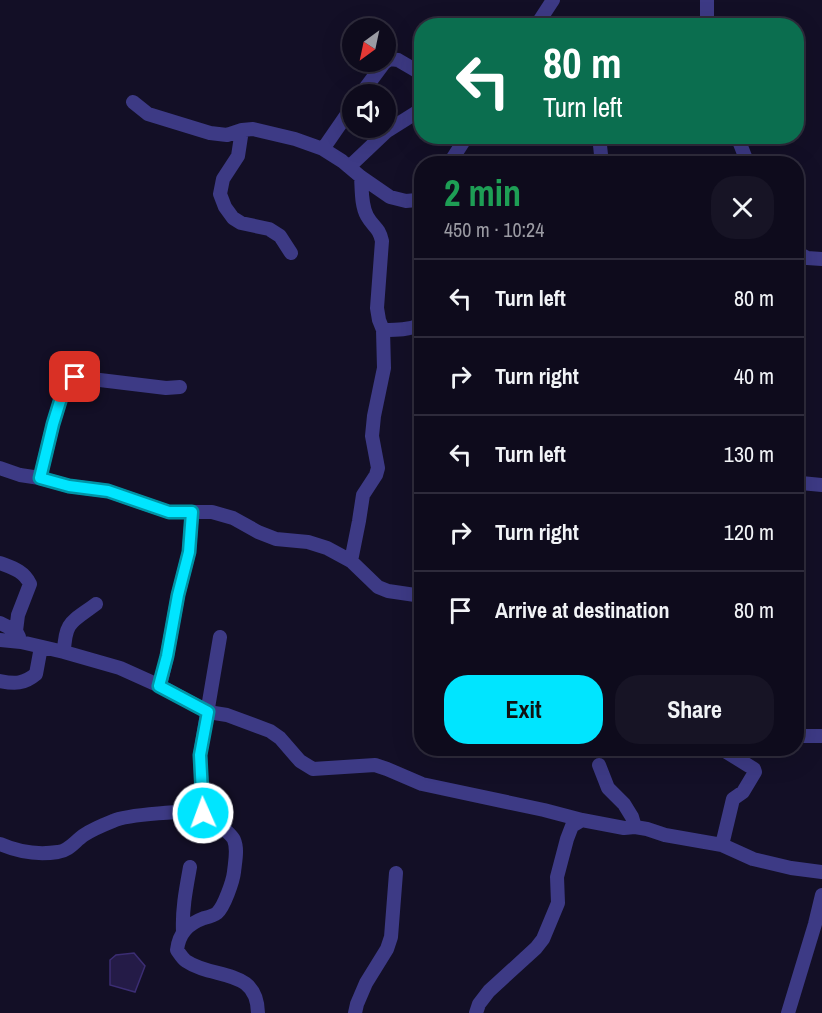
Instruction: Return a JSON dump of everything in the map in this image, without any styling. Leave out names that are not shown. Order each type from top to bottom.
[{"type":"street","points":[[541,18],[553,0]]},
{"type":"street","points":[[707,0],[707,18]]},
{"type":"street","points":[[368,84],[384,63],[390,59],[398,60],[414,69]]},
{"type":"street","points":[[133,102],[148,114],[210,133],[227,135],[253,129],[295,139],[323,149],[390,197],[405,201],[414,200]]},
{"type":"street","points":[[349,167],[387,130],[414,114]]},
{"type":"street","points":[[323,149],[342,121]]},
{"type":"street","points":[[242,130],[238,156],[223,179],[220,194],[233,218],[241,223],[269,229],[280,236],[291,253]]},
{"type":"street","points":[[351,561],[363,495],[378,468],[372,436],[384,368],[383,330],[377,308],[382,241],[380,232],[363,207],[361,177]]},
{"type":"street","points":[[804,256],[822,259]]},
{"type":"street","points":[[383,330],[401,331],[414,327]]},
{"type":"street","points":[[40,478],[53,424],[69,379],[75,377],[166,388],[180,387]]},
{"type":"street","points":[[0,468],[69,486],[108,491],[169,512],[212,513],[233,518],[276,539],[308,542],[327,548],[351,561],[378,587],[414,595]]},
{"type":"street","points":[[804,483],[822,485]]},
{"type":"street","points":[[159,686],[189,552],[192,512]]},
{"type":"street","points":[[0,563],[18,569],[27,577],[30,584],[18,615],[19,636]]},
{"type":"street","points":[[64,652],[68,627],[96,604]]},
{"type":"street","points":[[0,623],[41,647],[120,668],[208,712],[227,715],[270,731],[280,738],[300,761],[313,769],[375,765],[422,784],[582,820],[624,828],[647,829],[676,838],[722,845],[753,859],[791,868],[822,872]]},
{"type":"street","points":[[0,640],[19,636]]},
{"type":"street","points":[[203,813],[200,755],[220,637]]},
{"type":"street","points":[[0,681],[20,683],[36,675],[41,647]]},
{"type":"street","points":[[804,736],[822,736]]},
{"type":"street","points":[[722,845],[733,799],[743,792],[755,772],[733,756]]},
{"type":"street","points":[[599,765],[609,788],[632,817],[634,827]]},
{"type":"street","points":[[0,844],[23,852],[59,852],[67,850],[83,836],[116,819],[161,813],[203,813],[234,838],[236,848],[234,875],[216,914],[194,922],[183,931]]},
{"type":"street","points":[[476,1013],[479,1004],[489,991],[543,939],[558,903],[557,877],[567,839],[572,826],[582,820]]},
{"type":"street","points":[[190,867],[184,903],[183,931],[177,950],[184,960],[192,964],[241,980],[250,987],[257,1000],[258,1013]]},
{"type":"street","points":[[355,1013],[366,983],[387,949],[391,938],[396,873]]},
{"type":"street","points":[[788,1013],[822,895]]},
{"type":"building","points":[[134,953],[145,966],[135,992],[110,985],[110,960],[116,955]]},
{"type":"route","points":[[75,377],[69,379],[65,385],[40,478],[69,486],[108,491],[169,512],[192,512],[189,552],[159,686],[208,712],[200,755],[203,813]]}]
